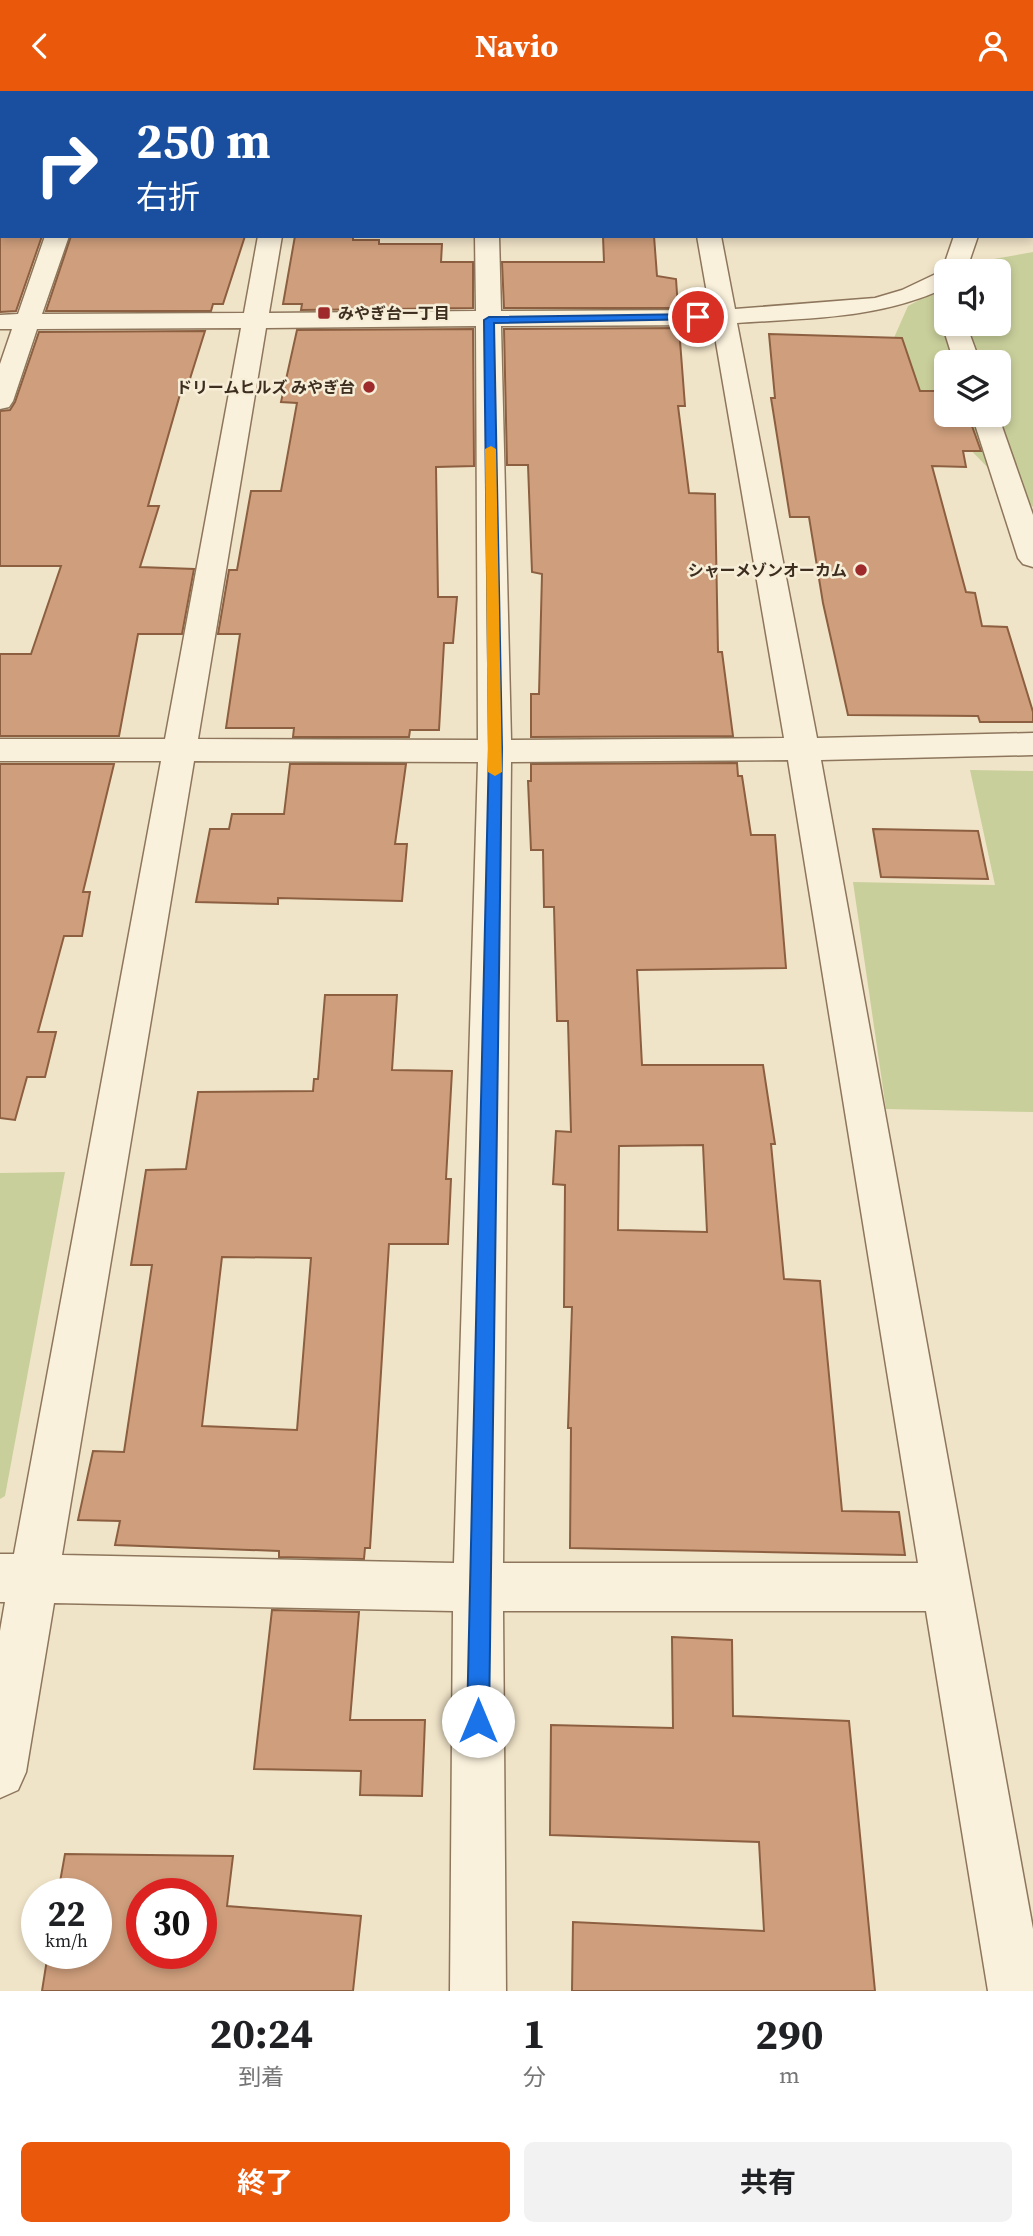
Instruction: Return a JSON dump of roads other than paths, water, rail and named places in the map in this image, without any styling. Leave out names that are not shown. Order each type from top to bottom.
[{"type":"street","points":[[0,401],[56,238]]},
{"type":"street","points":[[0,1772],[17,1578],[180,749],[270,238]]},
{"type":"street","points":[[478,1991],[478,1587],[495,748],[487,238]]},
{"type":"street","points":[[709,238],[803,751],[1016,1991]]},
{"type":"street","points":[[956,259],[959,238]]},
{"type":"street","points":[[0,322],[724,317],[877,305],[911,296],[934,284]]},
{"type":"street","points":[[989,427],[1033,558]]},
{"type":"street","points":[[0,750],[495,748],[803,751],[1033,744]]},
{"type":"street","points":[[17,1578],[478,1587],[947,1587]]},
{"type":"place","name":"みやぎ台一丁目","points":[[324,313]]},
{"type":"place","name":"ドリームヒルズ みやぎ台","points":[[369,387]]},
{"type":"place","name":"シャーメゾンオーカム","points":[[861,570]]}]
